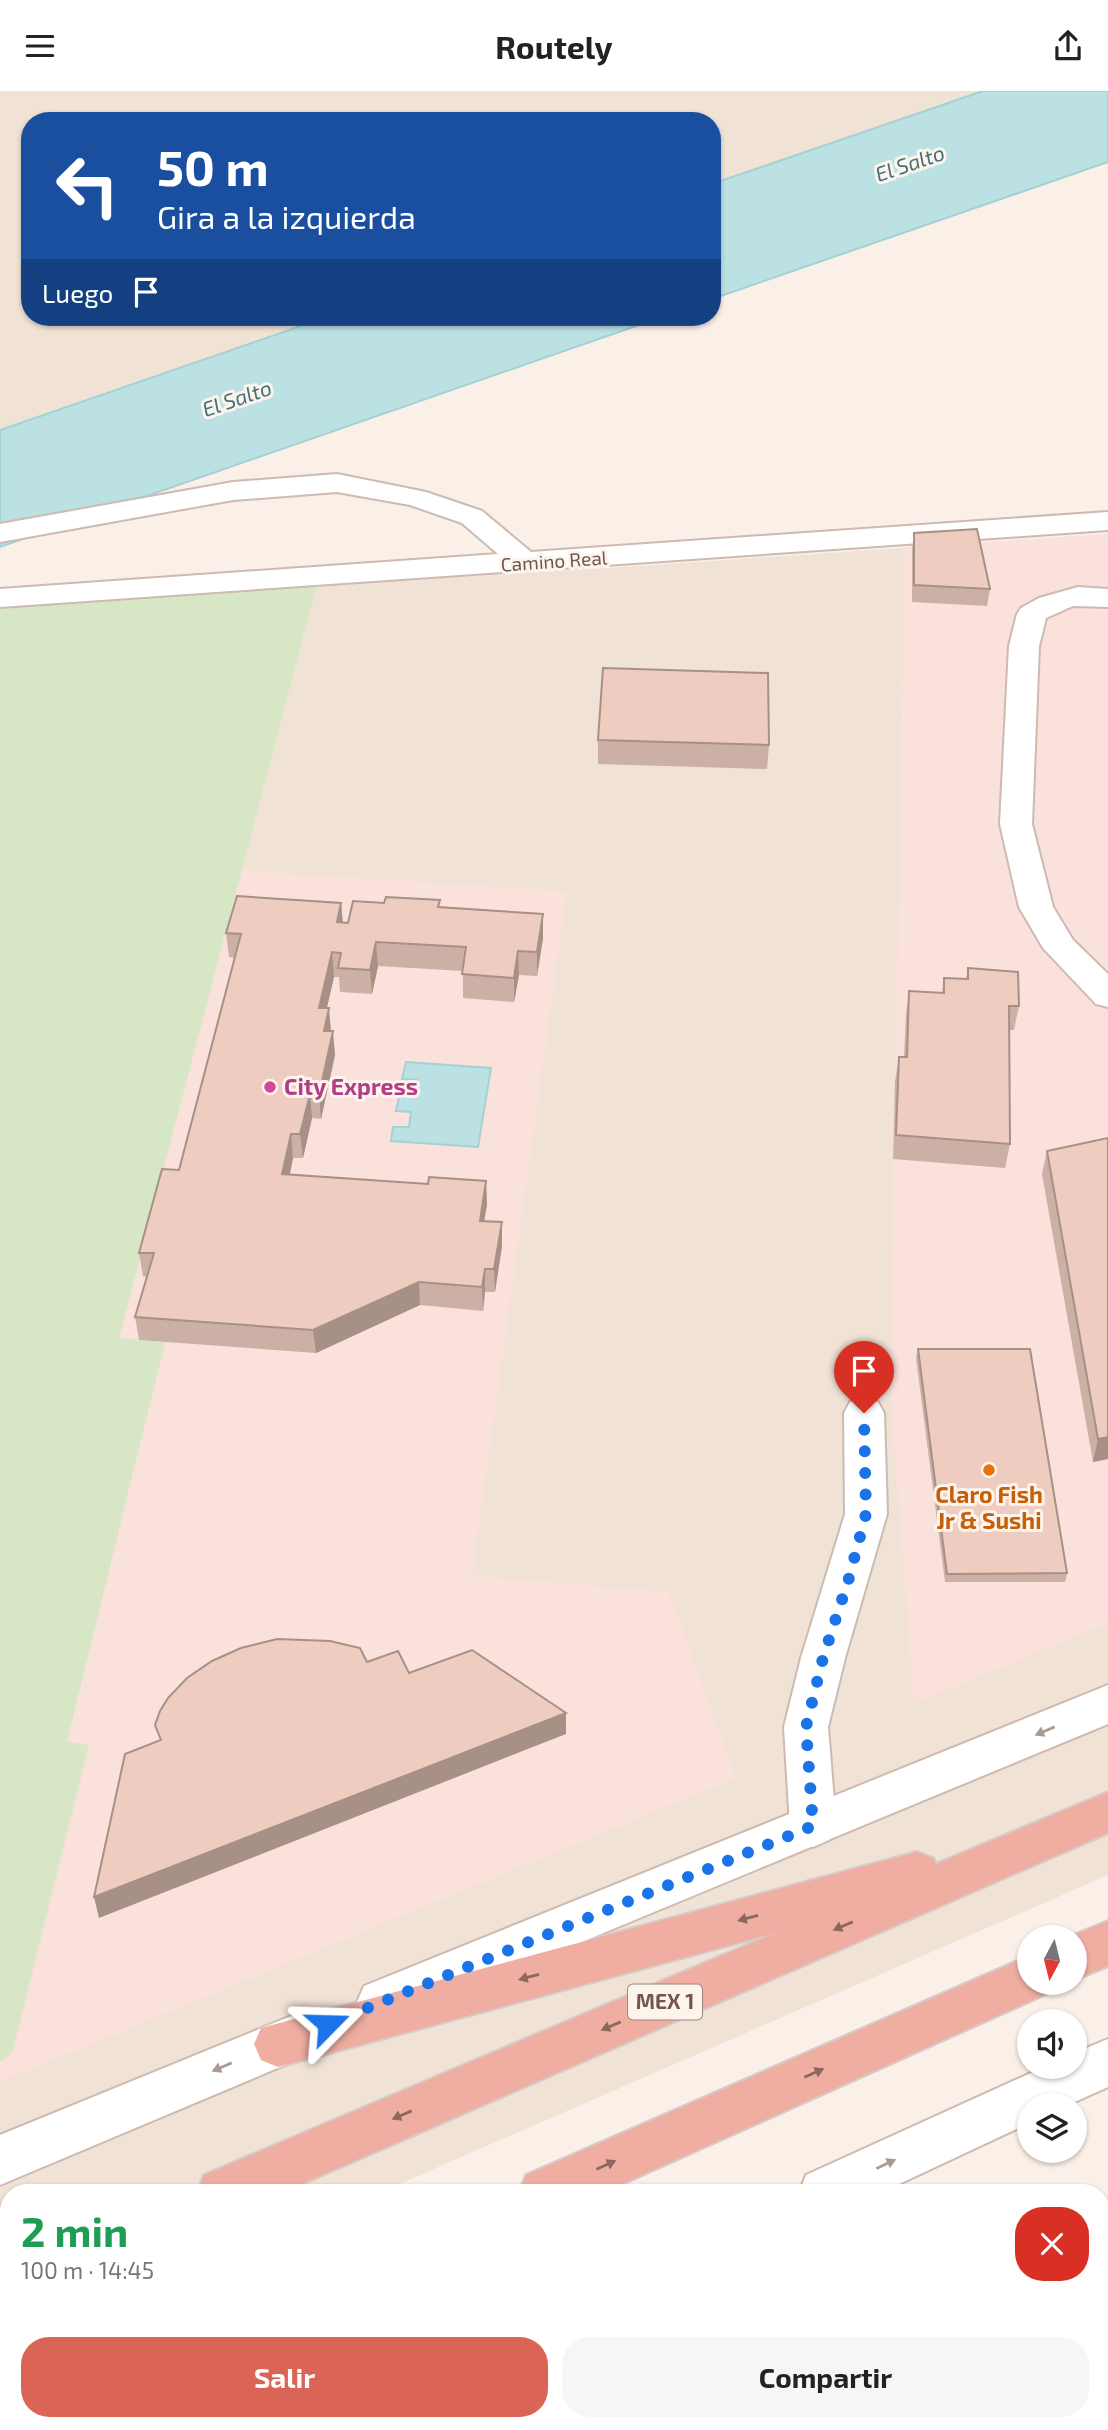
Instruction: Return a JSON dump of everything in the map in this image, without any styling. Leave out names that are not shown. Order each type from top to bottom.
[{"type":"highway","name":"MEX 1","points":[[243,2184],[1108,1812]]},
{"type":"highway","points":[[278,2045],[1051,1837]]},
{"type":"highway","points":[[1087,1952],[1108,1943]]},
{"type":"highway","points":[[564,2184],[1017,1983]]},
{"type":"street","points":[[0,533],[233,491],[337,483],[415,498],[472,517],[526,563]]},
{"type":"street","name":"Camino Real","points":[[0,598],[1108,521]]},
{"type":"street","points":[[1108,598],[1091,594],[1054,600],[1032,614],[1024,646],[1016,824],[1036,907],[1060,948],[1108,995]]},
{"type":"street","points":[[813,1826],[806,1727],[823,1658],[866,1514],[864,1413]]},
{"type":"street","points":[[0,2159],[1108,1704]]},
{"type":"street","points":[[844,2184],[1108,2062]]},
{"type":"shaded area","points":[[0,91],[983,91],[721,181],[721,112],[21,112],[21,326],[301,326],[0,429]]},
{"type":"shaded area","points":[[1108,534],[1108,1875],[400,2184],[0,2184],[0,603],[609,568]]},
{"type":"shaded area","points":[[1108,534],[1108,1623],[914,1704],[890,1393],[905,547]]},
{"type":"shaded area","points":[[242,871],[567,891],[472,1576],[669,1592],[736,1778],[0,2082],[0,2062],[13,2053],[89,1746],[66,1743],[165,1343],[119,1339]]},
{"type":"green space","points":[[317,584],[119,1338],[165,1342],[67,1742],[89,1745],[12,2053],[0,2062],[0,603]]},
{"type":"water","name":"El Salto","points":[[983,91],[1108,91],[1108,162],[721,296],[721,181]]},
{"type":"water","name":"El Salto","points":[[301,326],[636,326],[0,547],[0,430]]},
{"type":"water","points":[[406,1062],[491,1068],[478,1147],[391,1141],[393,1127],[409,1127],[411,1112],[396,1111],[400,1093],[414,1094],[417,1080],[402,1079]]},
{"type":"building","points":[[977,529],[990,589],[914,585],[914,533]]},
{"type":"building","points":[[603,668],[768,673],[769,745],[598,740]]},
{"type":"building","name":"City Express","points":[[237,896],[341,903],[337,922],[348,923],[353,901],[384,903],[386,897],[440,900],[438,907],[543,914],[537,952],[518,951],[514,978],[462,974],[466,947],[376,942],[370,970],[338,968],[341,953],[332,952],[319,1008],[329,1008],[324,1031],[333,1031],[319,1095],[310,1094],[300,1134],[291,1134],[282,1174],[428,1184],[429,1177],[486,1181],[480,1221],[502,1222],[494,1269],[485,1269],[482,1287],[419,1282],[313,1330],[135,1317],[154,1253],[139,1253],[162,1169],[179,1170],[241,934],[226,933]]},
{"type":"building","points":[[968,968],[1018,972],[1019,1006],[1009,1006],[1010,1144],[896,1135],[899,1057],[907,1057],[909,991],[944,993],[944,978],[968,979]]},
{"type":"building","points":[[1108,1138],[1108,1437],[1098,1439],[1047,1151]]},
{"type":"building","name":"Claro Fish Jr & Sushi","points":[[918,1349],[1030,1349],[1067,1573],[947,1574]]},
{"type":"building","points":[[277,1639],[330,1641],[360,1648],[367,1662],[398,1651],[409,1673],[472,1650],[566,1713],[94,1897],[125,1754],[161,1740],[155,1725],[160,1711],[187,1678],[212,1661],[241,1648]]},
{"type":"place","name":"City Express","points":[[270,1087]]},
{"type":"place","name":"Claro Fish Jr & Sushi","points":[[989,1470]]},
{"type":"route","points":[[328,2024],[813,1826],[806,1727],[823,1658],[866,1514],[864,1413]]}]
